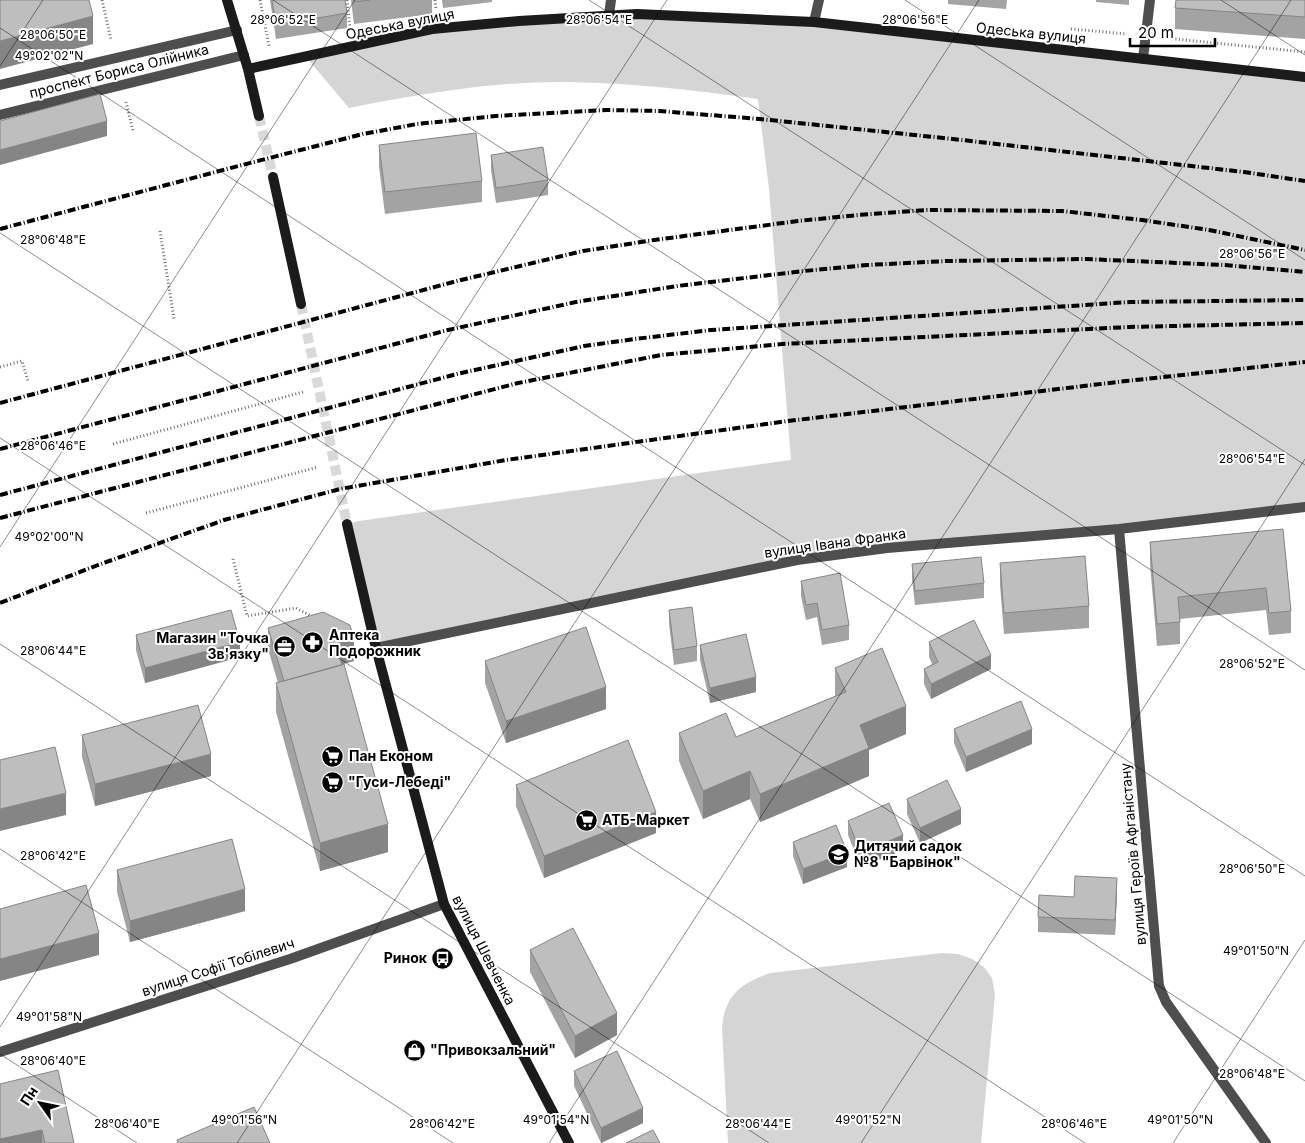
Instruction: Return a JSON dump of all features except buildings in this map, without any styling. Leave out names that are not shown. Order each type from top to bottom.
[{"type":"main road","points":[[228,0],[248,69],[259,116]]},
{"type":"main road","name":"Одеська вулиця","points":[[248,69],[432,29],[519,21],[637,14],[814,22],[1305,77]]},
{"type":"main road","points":[[273,177],[302,304]]},
{"type":"main road","name":"вулиця Шевченка","points":[[347,524],[376,648],[444,904],[569,1143]]},
{"type":"street","points":[[609,15],[611,0]]},
{"type":"street","points":[[814,22],[819,0]]},
{"type":"street","points":[[1143,59],[1150,0]]},
{"type":"street","name":"проспект Бориса Олійника","points":[[0,85],[237,30]]},
{"type":"street","name":"проспект Бориса Олійника","points":[[0,115],[244,55]]},
{"type":"street","name":"вулиця Івана Франка","points":[[376,648],[797,560],[887,548],[1118,529],[1305,507]]},
{"type":"street","name":"вулиця Героїв Афганістану","points":[[1118,529],[1159,986],[1166,1002],[1266,1143]]},
{"type":"street","name":"вулиця Софії Тобілевич","points":[[0,1052],[290,959],[444,904]]},
{"type":"path","points":[[260,0],[269,42]]},
{"type":"path","points":[[347,0],[351,31]]},
{"type":"path","points":[[1066,28],[1305,52]]},
{"type":"path","points":[[160,231],[174,319]]},
{"type":"path","points":[[0,367],[22,361],[28,382]]},
{"type":"path","points":[[113,444],[303,392]]},
{"type":"path","points":[[146,513],[318,466]]},
{"type":"path","points":[[233,559],[247,616],[296,608],[313,617]]},
{"type":"shaded area","points":[[637,14],[814,22],[1305,77],[1305,507],[797,560],[376,648],[347,524],[791,460],[769,189],[758,99],[640,85],[540,82],[458,89],[349,108],[306,57],[432,29]]},
{"type":"shaded area","points":[[942,953],[958,954],[972,959],[984,967],[992,978],[995,995],[981,1143],[728,1143],[722,1026],[731,998],[743,986],[770,973]]},
{"type":"tunnel","points":[[259,116],[273,177]]},
{"type":"tunnel","points":[[301,304],[347,524]]},
{"type":"railway","points":[[0,229],[363,134],[417,124],[496,116],[606,110],[659,111],[760,119],[1244,172],[1305,181]]},
{"type":"railway","points":[[0,403],[457,281],[583,251],[798,221],[927,210],[1062,211],[1209,230],[1305,250]]},
{"type":"railway","points":[[0,449],[448,330],[576,302],[677,286],[867,265],[947,261],[1086,259],[1225,265],[1305,272]]},
{"type":"railway","points":[[0,495],[457,374],[584,346],[711,330],[1130,302],[1305,300]]},
{"type":"railway","points":[[0,518],[518,383],[661,355],[782,344],[1129,327],[1305,323]]},
{"type":"railway","points":[[0,603],[98,565],[224,520],[340,489],[506,460],[788,421],[1305,362]]},
{"type":"place","name":"Аптека Подорожник","points":[[313,643]]},
{"type":"place","name":"Магазин \"Точка Зв'язку\"","points":[[285,646]]},
{"type":"place","name":"Пан Економ","points":[[333,756]]},
{"type":"place","name":"\"Гуси-Лебеді\"","points":[[332,782]]},
{"type":"place","name":"АТБ-Маркет","points":[[586,820]]},
{"type":"place","name":"Дитячий садок №8 \"Барвінок\"","points":[[838,854]]},
{"type":"place","name":"Ринок","points":[[443,958]]},
{"type":"place","name":"\"Привокзальний\"","points":[[414,1050]]}]
